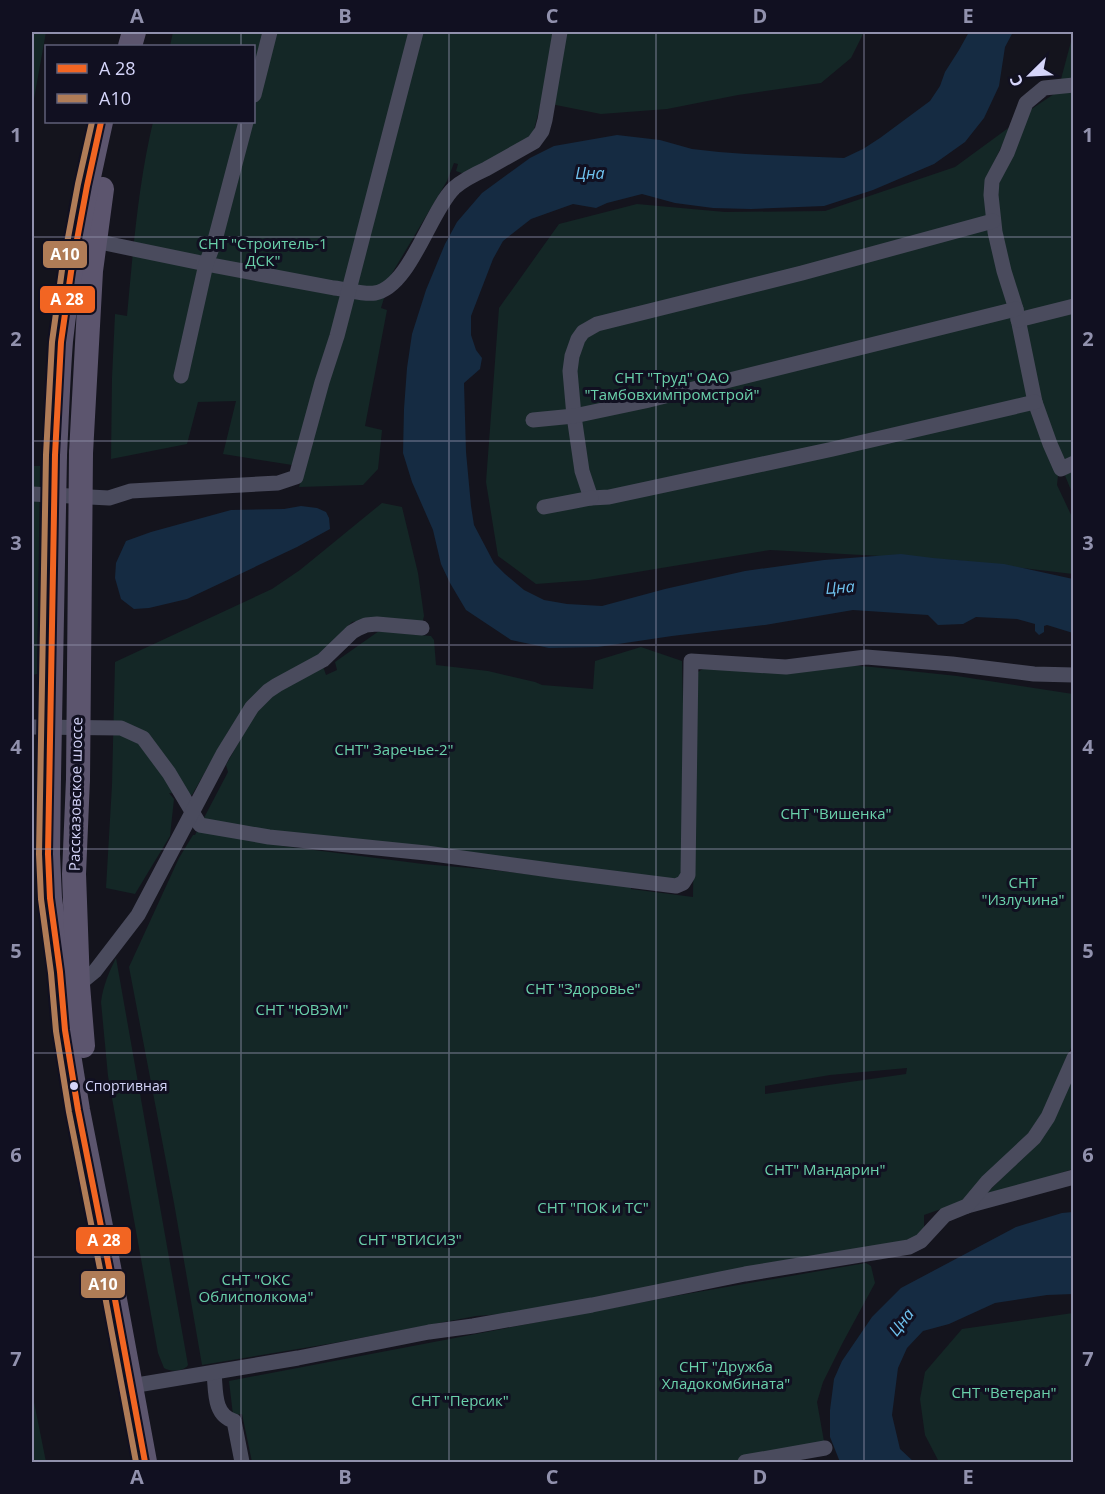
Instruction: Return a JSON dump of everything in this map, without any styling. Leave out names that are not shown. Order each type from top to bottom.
[{"type":"main road","name":"Рассказовское шоссе","points":[[101,123],[71,272],[61,342],[55,455],[48,854],[50,898],[65,1030],[145,1462]]},
{"type":"main road","name":"Рассказовское шоссе","points":[[113,123],[91,271],[86,347],[81,453],[78,779],[74,874],[78,985],[92,1107],[156,1462]]},
{"type":"street","points":[[255,91],[270,32]]},
{"type":"street","points":[[32,494],[109,498],[131,491],[278,483],[296,477],[321,382],[337,336],[416,32]]},
{"type":"street","points":[[95,241],[334,288],[364,293],[379,292],[389,287],[398,278],[412,259],[454,188],[539,137],[545,120],[560,32]]},
{"type":"street","points":[[1074,85],[1044,88],[1026,103],[1007,153],[992,181],[990,195],[993,221],[1017,315],[1035,402],[1061,469],[1074,463]]},
{"type":"street","points":[[181,376],[206,264],[215,240],[246,123]]},
{"type":"street","points":[[591,498],[582,471],[570,371],[578,339],[589,328],[597,324],[802,273],[993,221]]},
{"type":"street","points":[[533,420],[574,416],[1017,315],[1074,306]]},
{"type":"street","points":[[544,507],[609,497],[789,459],[1035,402]]},
{"type":"street","points":[[78,985],[94,971],[138,915],[242,720],[252,707],[268,691],[322,660],[352,632],[366,625],[422,628]]},
{"type":"street","points":[[32,727],[121,728],[143,738],[170,773],[200,825],[269,837],[426,853],[676,886],[683,883],[688,875],[692,661],[786,667],[866,657],[1034,674],[1074,675]]},
{"type":"street","points":[[967,1206],[987,1182],[1034,1138],[1048,1117],[1074,1058]]},
{"type":"street","points":[[143,1384],[592,1305],[745,1274],[909,1247],[921,1241],[945,1215],[967,1206],[1074,1177]]},
{"type":"street","points":[[214,1372],[217,1405],[224,1417],[234,1421],[242,1462]]},
{"type":"street","points":[[746,1462],[825,1448]]},
{"type":"green space","points":[[32,32],[46,32],[32,110]]},
{"type":"green space","name":"СНТ \"Строитель-1 ДСК\"","points":[[173,32],[864,32],[851,58],[821,83],[738,95],[667,109],[601,114],[541,102],[533,134],[467,175],[456,171],[458,164],[454,163],[447,181],[391,275],[381,308],[387,310],[365,426],[382,430],[378,469],[363,485],[299,487],[305,467],[223,454],[236,401],[198,402],[187,444],[111,459],[115,314],[127,316],[140,194],[153,123],[255,123],[255,45],[170,45]]},
{"type":"green space","points":[[1073,34],[1073,81],[1060,83]]},
{"type":"green space","points":[[1073,91],[1073,495],[1038,401],[995,206],[1000,179],[1024,114],[1054,94]]},
{"type":"green space","name":"СНТ \"Труд\" ОАО \"Тамбовхимпромстрой\"","points":[[1011,126],[987,177],[1058,475],[1057,485],[1073,519],[1073,574],[954,560],[770,550],[589,580],[536,584],[498,556],[486,482],[499,308],[559,224],[637,204],[725,212],[825,211],[955,167]]},
{"type":"green space","points":[[32,466],[40,466],[37,674],[32,675]]},
{"type":"green space","points":[[382,503],[402,507],[418,573],[424,616],[422,624],[375,618],[352,622],[319,655],[326,675],[337,670],[335,662],[379,631],[431,636],[434,640],[436,665],[488,671],[542,685],[593,689],[595,661],[641,647],[682,661],[687,871],[677,881],[275,845],[631,887],[631,889],[693,897],[696,680],[698,672],[704,668],[825,663],[957,676],[1073,694],[1073,1043],[1033,1135],[961,1202],[924,1215],[924,1234],[894,1244],[516,1313],[476,1316],[202,1365],[129,967],[179,858],[195,835],[228,772],[226,765],[255,713],[229,730],[192,795],[169,793],[174,799],[170,836],[135,894],[106,888],[112,785],[115,662],[272,589],[300,570]],"holes":[[[907,1068],[906,1074],[765,1094],[765,1086],[830,1075]]]},
{"type":"green space","points":[[116,958],[188,1365],[177,1371],[164,1368],[158,1353],[108,1076],[101,1002],[103,990]]},
{"type":"green space","points":[[1073,1076],[1073,1169],[981,1199],[1033,1147]]},
{"type":"green space","name":"СНТ \"Дружба Хладокомбината\"","points":[[866,1263],[871,1266],[875,1283],[823,1382],[817,1402],[825,1447],[734,1462],[252,1462],[242,1414],[233,1415],[229,1381],[675,1296]]},
{"type":"green space","name":"СНТ \"Ветеран\"","points":[[1073,1313],[1073,1462],[939,1462],[925,1435],[920,1399],[925,1372],[962,1329]]},
{"type":"green space","points":[[32,1392],[46,1462],[32,1462]]},
{"type":"water","name":"Цна","points":[[969,32],[1013,32],[1005,47],[999,86],[984,118],[965,142],[934,164],[873,190],[824,206],[713,208],[675,203],[642,194],[596,208],[573,204],[531,219],[503,241],[493,259],[471,316],[471,335],[476,350],[482,358],[480,369],[464,383],[466,452],[474,525],[494,563],[524,590],[544,600],[602,606],[745,571],[824,560],[901,554],[1004,564],[1073,579],[1073,633],[1047,625],[1044,626],[1044,632],[1039,635],[1035,631],[1035,624],[1017,619],[976,617],[963,624],[938,625],[928,615],[853,610],[765,625],[598,647],[549,648],[511,640],[466,610],[441,564],[433,530],[412,482],[403,453],[404,409],[412,334],[426,290],[457,222],[482,193],[530,158],[554,146],[617,135],[660,140],[692,149],[719,152],[844,158],[880,138],[930,101]]},
{"type":"water","points":[[301,506],[326,512],[330,529],[187,599],[134,609],[121,599],[115,578],[116,563],[126,541],[231,510],[284,509]]},
{"type":"water","name":"Цна","points":[[1073,1212],[1073,1294],[1047,1295],[995,1303],[949,1324],[923,1331],[907,1348],[898,1368],[892,1415],[900,1449],[914,1462],[840,1462],[830,1437],[830,1410],[834,1379],[842,1361],[872,1317],[901,1288],[1016,1227],[1062,1213]]},
{"type":"transit line","name":"А10","points":[[92,123],[62,270],[52,342],[46,455],[39,854],[41,899],[56,1031],[69,1112],[136,1462]]},
{"type":"transit line","points":[[101,123],[71,272],[61,342],[55,455],[48,854],[50,898],[65,1030],[145,1462]]},
{"type":"place","name":"Спортивная","points":[[74,1086]]},
{"type":"park label","name":"СНТ\" Заречье-2\"","points":[[394,750]]},
{"type":"park label","name":"СНТ \"Вишенка\"","points":[[836,814]]},
{"type":"park label","name":"СНТ \"Излучина\"","points":[[1023,892]]},
{"type":"park label","name":"СНТ \"Здоровье\"","points":[[583,989]]},
{"type":"park label","name":"СНТ \"ЮВЭМ\"","points":[[302,1010]]},
{"type":"park label","name":"СНТ\" Мандарин\"","points":[[825,1170]]},
{"type":"park label","name":"СНТ \"ПОК и ТС\"","points":[[593,1208]]},
{"type":"park label","name":"СНТ \"ВТИСИЗ\"","points":[[410,1240]]},
{"type":"park label","name":"СНТ \"ОКС Облисполкома\"","points":[[256,1288]]},
{"type":"park label","name":"СНТ \"Персик\"","points":[[460,1401]]}]
